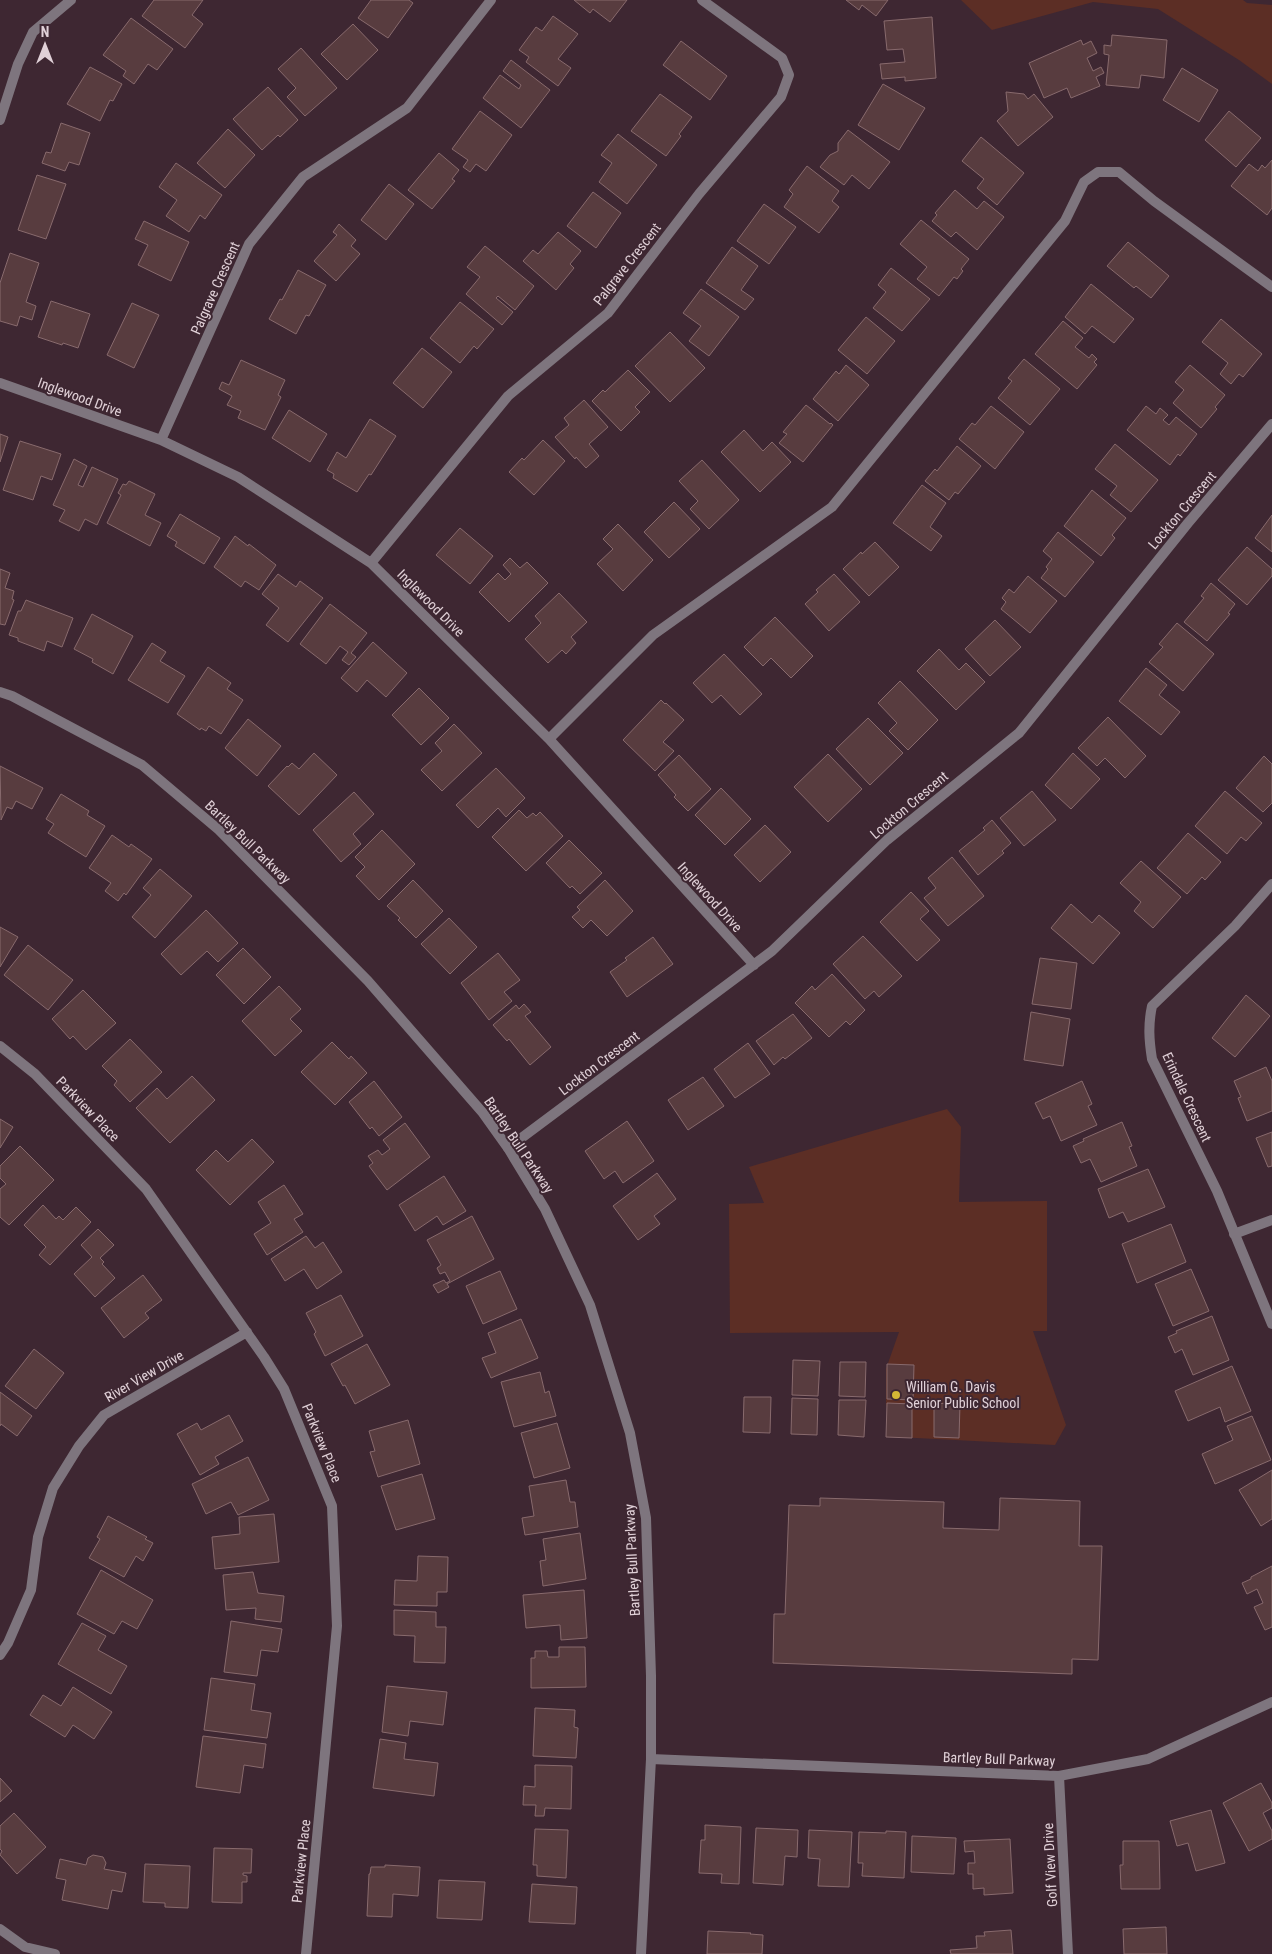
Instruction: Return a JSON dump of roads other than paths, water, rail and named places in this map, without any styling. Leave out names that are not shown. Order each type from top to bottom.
[{"type":"street","points":[[0,120],[18,64],[33,32],[71,0]]},
{"type":"street","name":"Palgrave Crescent","points":[[161,440],[249,244],[303,177],[407,108],[490,0]]},
{"type":"street","name":"Palgrave Crescent","points":[[371,564],[508,396],[608,313],[699,194],[781,96],[789,75],[782,58],[702,0]]},
{"type":"street","points":[[549,739],[653,635],[832,507],[1065,221],[1084,182],[1098,172],[1119,172],[1154,201],[1272,287]]},
{"type":"street","name":"Inglewood Drive","points":[[0,383],[161,440],[238,477],[371,564],[549,739],[754,965]]},
{"type":"street","name":"Lockton Crescent","points":[[508,1148],[772,951],[887,840],[1019,733],[1188,523],[1272,424]]},
{"type":"street","name":"Bartley Bull Parkway","points":[[0,692],[21,700],[142,765],[219,830],[368,981],[483,1113],[508,1148],[545,1209],[590,1305],[630,1433],[646,1518],[651,1676],[651,1759],[642,1954]]},
{"type":"street","name":"Erindale Crescent","points":[[1272,884],[1235,926],[1152,1006],[1148,1038],[1152,1060],[1217,1191],[1272,1324]]},
{"type":"street","name":"Parkview Place","points":[[0,1046],[35,1074],[146,1189],[247,1332],[284,1389],[332,1506],[338,1626],[306,1954]]},
{"type":"street","points":[[1234,1234],[1272,1220]]},
{"type":"street","name":"River View Drive","points":[[0,1655],[8,1643],[31,1590],[38,1537],[54,1488],[79,1446],[104,1414],[247,1332]]},
{"type":"street","name":"Bartley Bull Parkway","points":[[651,1759],[1060,1776],[1148,1759],[1272,1702]]},
{"type":"street","name":"Golf View Drive","points":[[1060,1776],[1068,1954]]},
{"type":"street","points":[[0,1928],[25,1947],[55,1954]]},
{"type":"place","name":"William G. Davis Senior Public School","points":[[896,1395]]}]
